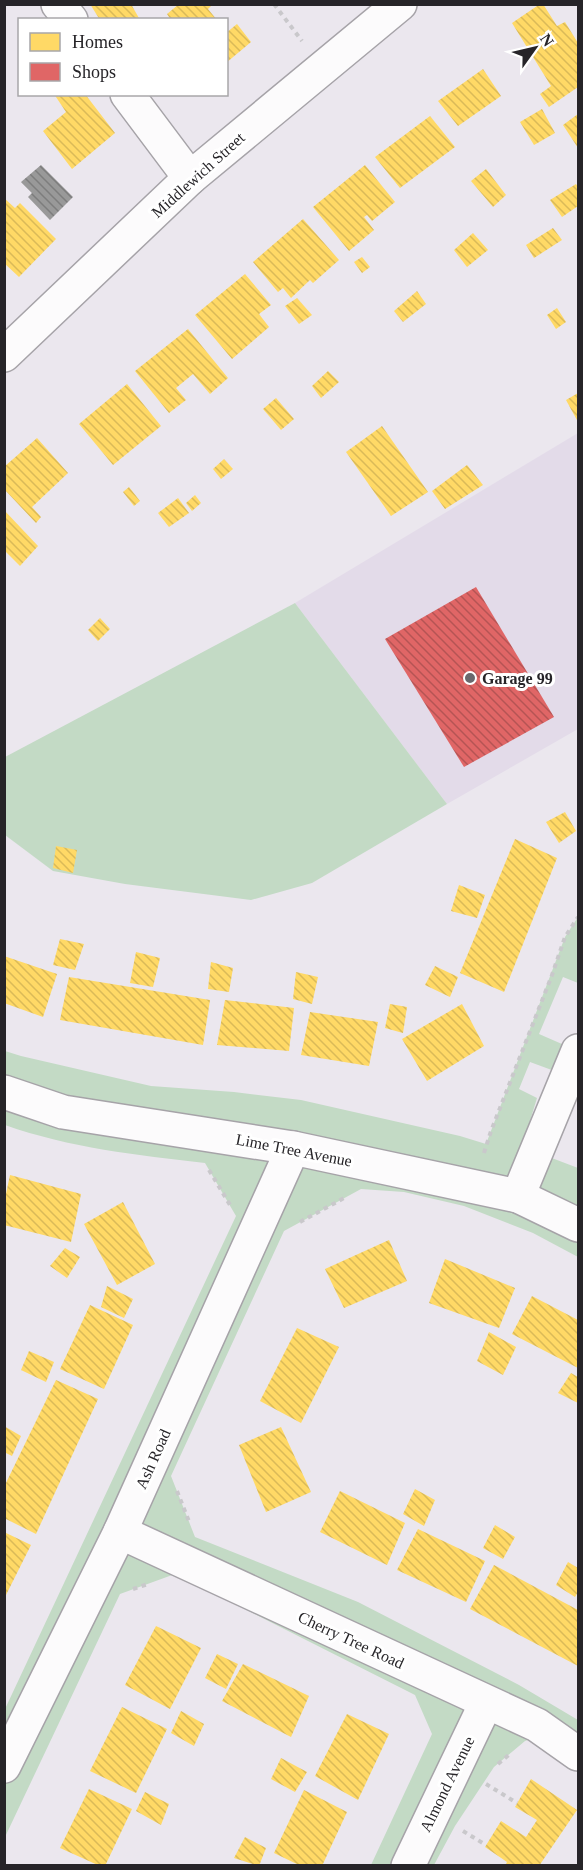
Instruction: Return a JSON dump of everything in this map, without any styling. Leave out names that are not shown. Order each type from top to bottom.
[{"type":"street","points":[[58,4],[69,18]]},
{"type":"street","name":"Middlewich Street","points":[[4,355],[190,178],[400,4]]},
{"type":"street","points":[[128,96],[190,178]]},
{"type":"street","points":[[518,1196],[579,1051]]},
{"type":"street","name":"Lime Tree Avenue","points":[[4,1092],[63,1112],[293,1148],[518,1196],[579,1225]]},
{"type":"street","name":"Ash Road","points":[[4,1766],[120,1532],[293,1148]]},
{"type":"street","name":"Cherry Tree Road","points":[[120,1532],[537,1725],[579,1754]]},
{"type":"street","name":"Almond Avenue","points":[[408,1866],[486,1703]]},
{"type":"path","points":[[274,4],[323,67]]},
{"type":"path","points":[[474,1187],[490,1131],[565,937],[579,917]]},
{"type":"path","points":[[483,1782],[517,1803]]},
{"type":"path","points":[[455,1826],[486,1845]]},
{"type":"shaded area","points":[[578,433],[578,729],[447,804],[295,603]]},
{"type":"green space","points":[[295,603],[447,804],[312,883],[251,900],[125,884],[53,871],[5,835],[5,757]]},
{"type":"green space","points":[[578,917],[578,983],[563,977],[539,1034],[578,1051],[568,1076],[530,1062],[519,1089],[537,1098],[523,1144],[536,1152],[578,1168],[578,1257],[533,1233],[464,1206],[404,1192],[361,1189],[284,1231],[171,1476],[195,1537],[358,1602],[519,1685],[578,1720],[578,1754],[549,1733],[525,1741],[494,1767],[455,1826],[434,1865],[371,1865],[432,1734],[415,1695],[175,1574],[120,1594],[5,1837],[5,1709],[236,1216],[205,1163],[129,1154],[79,1145],[5,1125],[5,1051],[151,1086],[301,1100],[486,1144],[565,937]]},
{"type":"building: Homes","points":[[90,4],[131,4],[139,18],[99,18]]},
{"type":"building: Homes","points":[[179,4],[213,4],[208,9],[215,18],[170,18],[167,14]]},
{"type":"building: Homes","points":[[543,4],[557,26],[565,22],[578,43],[578,87],[549,107],[540,94],[551,86],[512,23]]},
{"type":"building: Homes","points":[[237,24],[251,42],[228,61],[228,31]]},
{"type":"building: Homes","points":[[483,69],[501,96],[458,126],[438,101]]},
{"type":"building: Homes","points":[[55,96],[87,96],[115,133],[72,169],[43,131],[66,112]]},
{"type":"building: Homes","points":[[542,109],[555,133],[534,145],[520,122]]},
{"type":"building: Homes","points":[[578,114],[578,148],[563,125]]},
{"type":"building: Homes","points":[[430,116],[455,147],[400,188],[375,157]]},
{"type":"building: Homes","points":[[365,165],[395,202],[372,221],[367,215],[364,217],[374,230],[349,251],[313,207]]},
{"type":"building: Homes","points":[[486,169],[506,195],[493,207],[471,181]]},
{"type":"building: Homes","points":[[576,184],[578,206],[562,217],[550,200]]},
{"type":"building: Homes","points":[[4,198],[15,208],[20,203],[56,239],[19,277],[4,263]]},
{"type":"building: Homes","points":[[303,219],[339,260],[313,283],[310,280],[291,298],[283,288],[278,292],[253,262]]},
{"type":"building: Homes","points":[[553,228],[562,240],[534,258],[526,245]]},
{"type":"building: Homes","points":[[473,233],[488,250],[467,267],[454,250]]},
{"type":"building: Homes","points":[[362,257],[370,267],[362,273],[354,262]]},
{"type":"building: Homes","points":[[245,274],[271,305],[259,314],[269,327],[232,359],[195,315]]},
{"type":"building: Homes","points":[[417,291],[426,304],[403,322],[394,311]]},
{"type":"building: Homes","points":[[297,298],[312,315],[299,324],[285,306]]},
{"type":"building: Homes","points":[[557,308],[566,322],[556,329],[547,315]]},
{"type":"building: Homes","points":[[188,329],[228,378],[210,394],[193,374],[176,388],[186,400],[169,413],[135,371]]},
{"type":"building: Homes","points":[[328,371],[339,382],[321,398],[312,386]]},
{"type":"building: Homes","points":[[127,384],[161,426],[113,465],[79,424]]},
{"type":"building: Homes","points":[[578,393],[578,422],[566,400]]},
{"type":"building: Homes","points":[[276,398],[294,419],[281,430],[263,409]]},
{"type":"building: Homes","points":[[382,426],[428,492],[391,516],[346,452]]},
{"type":"building: Homes","points":[[37,438],[68,473],[32,507],[41,517],[36,523],[4,489],[4,467]]},
{"type":"building: Homes","points":[[224,459],[233,469],[221,479],[213,469]]},
{"type":"building: Homes","points":[[467,465],[483,485],[445,509],[432,491]]},
{"type":"building: Homes","points":[[129,487],[140,501],[134,506],[123,492]]},
{"type":"building: Homes","points":[[195,495],[201,503],[192,511],[186,503]]},
{"type":"building: Homes","points":[[178,498],[189,513],[169,527],[158,513]]},
{"type":"building: Homes","points":[[4,510],[38,546],[20,566],[4,550]]},
{"type":"building: Homes","points":[[100,618],[110,629],[98,641],[88,630]]},
{"type":"building: Homes","points":[[565,812],[576,831],[559,843],[546,822]]},
{"type":"building: Homes","points":[[515,839],[557,858],[504,992],[460,973]]},
{"type":"building: Homes","points":[[56,846],[77,850],[73,873],[53,868]]},
{"type":"building: Homes","points":[[459,885],[485,895],[477,918],[451,911]]},
{"type":"building: Homes","points":[[60,939],[84,944],[75,970],[53,965]]},
{"type":"building: Homes","points":[[136,952],[160,958],[153,987],[130,983]]},
{"type":"building: Homes","points":[[4,956],[57,974],[43,1017],[4,1003]]},
{"type":"building: Homes","points":[[211,962],[233,968],[229,992],[208,989]]},
{"type":"building: Homes","points":[[435,966],[458,977],[450,997],[425,985]]},
{"type":"building: Homes","points":[[296,972],[318,977],[312,1004],[293,999]]},
{"type":"building: Homes","points":[[69,977],[210,1000],[203,1045],[60,1020]]},
{"type":"building: Homes","points":[[225,1000],[294,1008],[289,1051],[217,1045]]},
{"type":"building: Homes","points":[[390,1004],[407,1007],[403,1033],[385,1028]]},
{"type":"building: Homes","points":[[462,1004],[484,1046],[427,1081],[402,1039]]},
{"type":"building: Homes","points":[[310,1012],[378,1022],[369,1066],[301,1055]]},
{"type":"building: Homes","points":[[10,1175],[81,1194],[71,1242],[4,1225],[4,1203]]},
{"type":"building: Homes","points":[[123,1202],[155,1264],[117,1285],[84,1224]]},
{"type":"building: Homes","points":[[389,1240],[407,1281],[344,1308],[325,1269]]},
{"type":"building: Homes","points":[[65,1248],[80,1257],[67,1278],[50,1266]]},
{"type":"building: Homes","points":[[445,1259],[515,1288],[499,1328],[429,1303]]},
{"type":"building: Homes","points":[[107,1286],[133,1299],[124,1318],[101,1307]]},
{"type":"building: Homes","points":[[532,1296],[578,1320],[578,1368],[512,1334]]},
{"type":"building: Homes","points":[[90,1305],[133,1325],[104,1389],[60,1369]]},
{"type":"building: Homes","points":[[297,1328],[339,1347],[301,1423],[260,1401]]},
{"type":"building: Homes","points":[[489,1332],[516,1347],[503,1375],[477,1361]]},
{"type":"building: Homes","points":[[29,1351],[54,1362],[46,1382],[21,1370]]},
{"type":"building: Homes","points":[[571,1373],[578,1377],[578,1403],[558,1393]]},
{"type":"building: Homes","points":[[56,1380],[98,1399],[36,1534],[4,1518],[4,1487]]},
{"type":"building: Homes","points":[[4,1426],[21,1436],[12,1456],[4,1452]]},
{"type":"building: Homes","points":[[281,1427],[311,1492],[266,1512],[239,1445]]},
{"type":"building: Homes","points":[[415,1489],[435,1500],[424,1526],[403,1514]]},
{"type":"building: Homes","points":[[340,1491],[405,1523],[387,1565],[320,1532]]},
{"type":"building: Homes","points":[[495,1525],[515,1537],[503,1559],[483,1548]]},
{"type":"building: Homes","points":[[418,1529],[485,1561],[466,1602],[397,1570]]},
{"type":"building: Homes","points":[[4,1532],[31,1545],[4,1599]]},
{"type":"building: Homes","points":[[568,1562],[578,1568],[578,1592],[575,1597],[556,1585]]},
{"type":"building: Homes","points":[[494,1565],[578,1610],[578,1666],[470,1609]]},
{"type":"building: Homes","points":[[156,1626],[201,1648],[170,1709],[125,1685]]},
{"type":"building: Homes","points":[[217,1654],[238,1664],[226,1689],[205,1678]]},
{"type":"building: Homes","points":[[243,1664],[309,1696],[291,1737],[222,1701]]},
{"type":"building: Homes","points":[[122,1707],[167,1729],[136,1793],[90,1771]]},
{"type":"building: Homes","points":[[181,1711],[204,1724],[194,1746],[171,1733]]},
{"type":"building: Homes","points":[[347,1714],[389,1734],[358,1800],[315,1776]]},
{"type":"building: Homes","points":[[281,1758],[307,1772],[295,1792],[271,1779]]},
{"type":"building: Homes","points":[[531,1779],[577,1810],[539,1866],[505,1866],[507,1862],[485,1847],[501,1821],[526,1837],[537,1820],[515,1807]]},
{"type":"building: Homes","points":[[89,1789],[132,1809],[105,1866],[100,1866],[60,1848]]},
{"type":"building: Homes","points":[[304,1790],[347,1812],[322,1866],[301,1866],[274,1853]]},
{"type":"building: Homes","points":[[145,1792],[169,1804],[161,1825],[136,1811]]},
{"type":"building: Homes","points":[[245,1837],[266,1848],[259,1866],[234,1858]]},
{"type":"building: Shops","name":"Garage 99","points":[[476,587],[554,717],[464,767],[385,639]]},
{"type":"building: Industry","points":[[41,165],[73,197],[50,220],[28,197],[32,193],[21,182]]},
{"type":"place","name":"Garage 99","points":[[470,678]]}]
